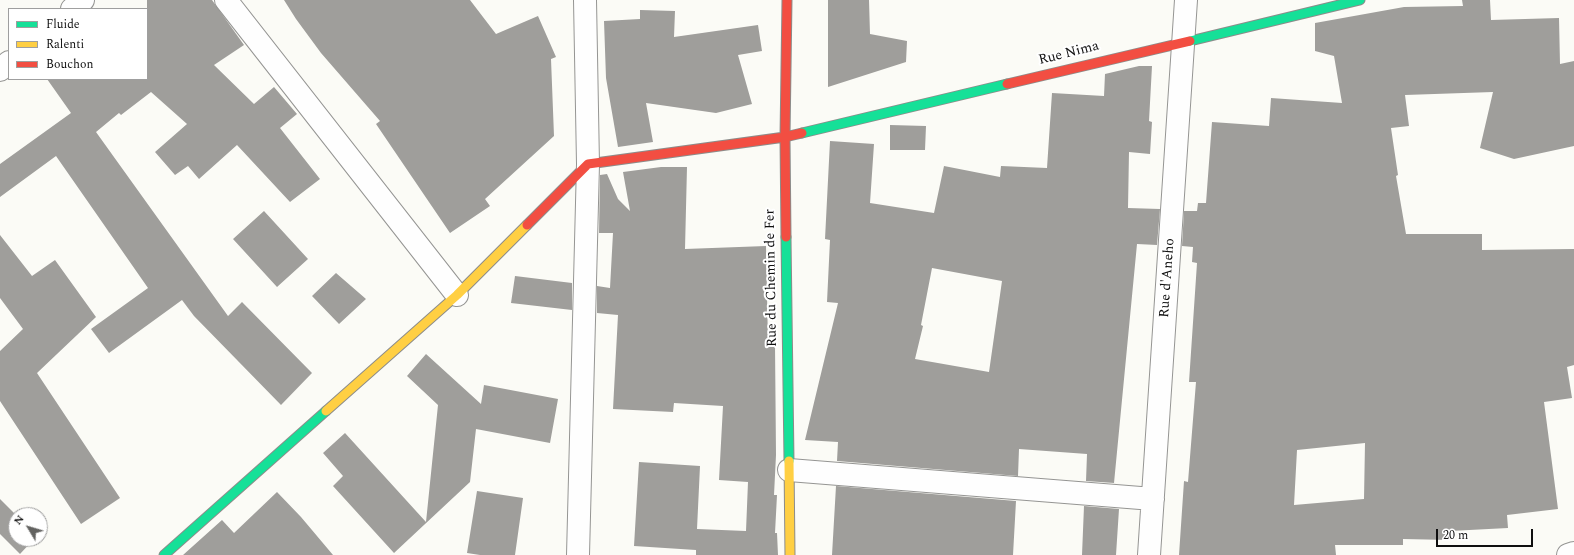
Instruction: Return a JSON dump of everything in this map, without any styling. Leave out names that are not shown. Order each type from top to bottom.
[{"type":"street","points":[[73,8],[83,0]]},
{"type":"street","points":[[226,0],[457,295]]},
{"type":"street","points":[[578,555],[588,164],[585,0]]},
{"type":"street","name":"Rue du Chemin de Fer","points":[[787,0],[785,137],[790,555]]},
{"type":"street","name":"Rue d'Aneho","points":[[1149,555],[1186,0]]},
{"type":"street","name":"Rue Nima","points":[[588,164],[785,137],[1360,0]]},
{"type":"street","points":[[0,70],[8,63]]},
{"type":"street","points":[[164,555],[457,295],[588,164]]},
{"type":"street","points":[[789,470],[1153,499]]},
{"type":"street","points":[[1568,555],[1574,553]]},
{"type":"building","points":[[147,0],[212,0],[244,45],[214,65],[254,104],[274,87],[297,114],[280,128],[320,179],[290,202],[237,145],[199,179],[188,166],[175,175],[155,152],[187,124],[151,92],[121,115],[119,113],[96,132],[228,316],[242,302],[312,373],[281,405],[194,316],[182,300],[109,353],[91,329],[148,288],[56,156],[0,197],[0,164],[71,113],[48,80],[148,80]]},
{"type":"building","points":[[284,0],[470,0],[496,34],[538,16],[556,57],[551,59],[554,136],[485,199],[490,206],[450,233],[376,124],[380,121],[321,53]]},
{"type":"building","points":[[828,0],[869,0],[870,34],[907,41],[906,62],[828,87]]},
{"type":"building","points":[[1462,0],[1490,0],[1491,20],[1559,18],[1560,64],[1574,61],[1574,146],[1514,159],[1480,148],[1493,92],[1405,95],[1409,126],[1391,128],[1398,175],[1396,176],[1406,234],[1482,234],[1482,250],[1574,249],[1574,365],[1567,367],[1572,398],[1544,402],[1558,509],[1507,515],[1508,528],[1450,531],[1450,540],[1403,539],[1403,545],[1335,545],[1336,555],[1179,555],[1184,481],[1188,482],[1196,382],[1189,382],[1197,263],[1192,262],[1193,247],[1182,246],[1184,211],[1197,211],[1198,203],[1206,203],[1212,122],[1269,126],[1271,98],[1342,103],[1334,56],[1315,51],[1315,23],[1404,7],[1463,6]],"holes":[[[1365,443],[1364,499],[1294,505],[1297,450]]]},
{"type":"building","points":[[640,10],[675,11],[674,37],[758,25],[762,51],[738,55],[752,104],[716,113],[646,103],[653,142],[618,147],[606,78],[604,21],[640,19]]},
{"type":"building","points":[[1139,66],[1152,66],[1149,121],[1152,122],[1150,154],[1129,152],[1128,208],[1160,209],[1157,245],[1137,244],[1114,483],[1086,481],[1087,454],[1019,449],[1018,476],[837,461],[838,442],[805,440],[838,303],[827,302],[830,240],[825,239],[830,141],[874,144],[870,203],[934,213],[944,166],[1000,177],[1001,166],[1047,168],[1052,93],[1104,96],[1105,74]],"holes":[[[932,268],[1002,281],[989,372],[915,359],[923,326],[921,325]]]},
{"type":"building","points":[[890,125],[926,126],[925,150],[890,150]]},
{"type":"building","points":[[661,167],[687,167],[685,249],[766,246],[768,344],[775,345],[776,455],[774,495],[777,495],[775,533],[777,533],[778,555],[696,555],[696,550],[634,546],[639,462],[700,466],[697,529],[746,531],[748,482],[719,480],[723,406],[674,403],[673,412],[613,409],[618,315],[597,313],[597,286],[610,288],[613,233],[599,233],[600,175],[607,174],[618,199],[630,211],[623,172]]},
{"type":"building","points":[[264,211],[308,259],[277,287],[233,239]]},
{"type":"building","points":[[0,235],[32,276],[55,260],[96,317],[37,373],[120,498],[81,524],[0,401],[0,351],[23,329],[0,298]]},
{"type":"building","points":[[336,273],[366,299],[339,324],[312,296]]},
{"type":"building","points":[[515,276],[572,283],[572,310],[511,303]]},
{"type":"building","points":[[426,354],[481,404],[484,385],[558,399],[550,443],[476,429],[470,482],[394,553],[333,486],[343,476],[323,453],[345,433],[426,522],[438,405],[407,376]]},
{"type":"building","points":[[836,486],[1016,501],[1013,555],[832,555]]},
{"type":"building","points":[[477,491],[523,498],[515,555],[480,555],[467,553]]},
{"type":"building","points":[[277,492],[301,517],[333,555],[183,555],[222,520],[234,533]]},
{"type":"building","points":[[0,499],[8,507],[8,542],[0,534]]},
{"type":"building","points":[[1084,506],[1119,509],[1116,555],[1082,555]]},
{"type":"building","points":[[13,547],[27,547],[20,554]]},
{"type":"traffic: fast","points":[[1190,41],[1360,0]]},
{"type":"traffic: fast","points":[[802,133],[1007,84]]},
{"type":"traffic: fast","points":[[786,237],[789,461]]},
{"type":"traffic: fast","points":[[164,555],[326,411]]},
{"type":"traffic: slow","points":[[326,411],[457,295],[527,225]]},
{"type":"traffic: slow","points":[[789,461],[790,555]]},
{"type":"traffic: jam","points":[[786,237],[785,137],[787,0]]},
{"type":"traffic: jam","points":[[1007,84],[1190,41]]},
{"type":"traffic: jam","points":[[527,225],[588,164],[785,137],[802,133]]}]
